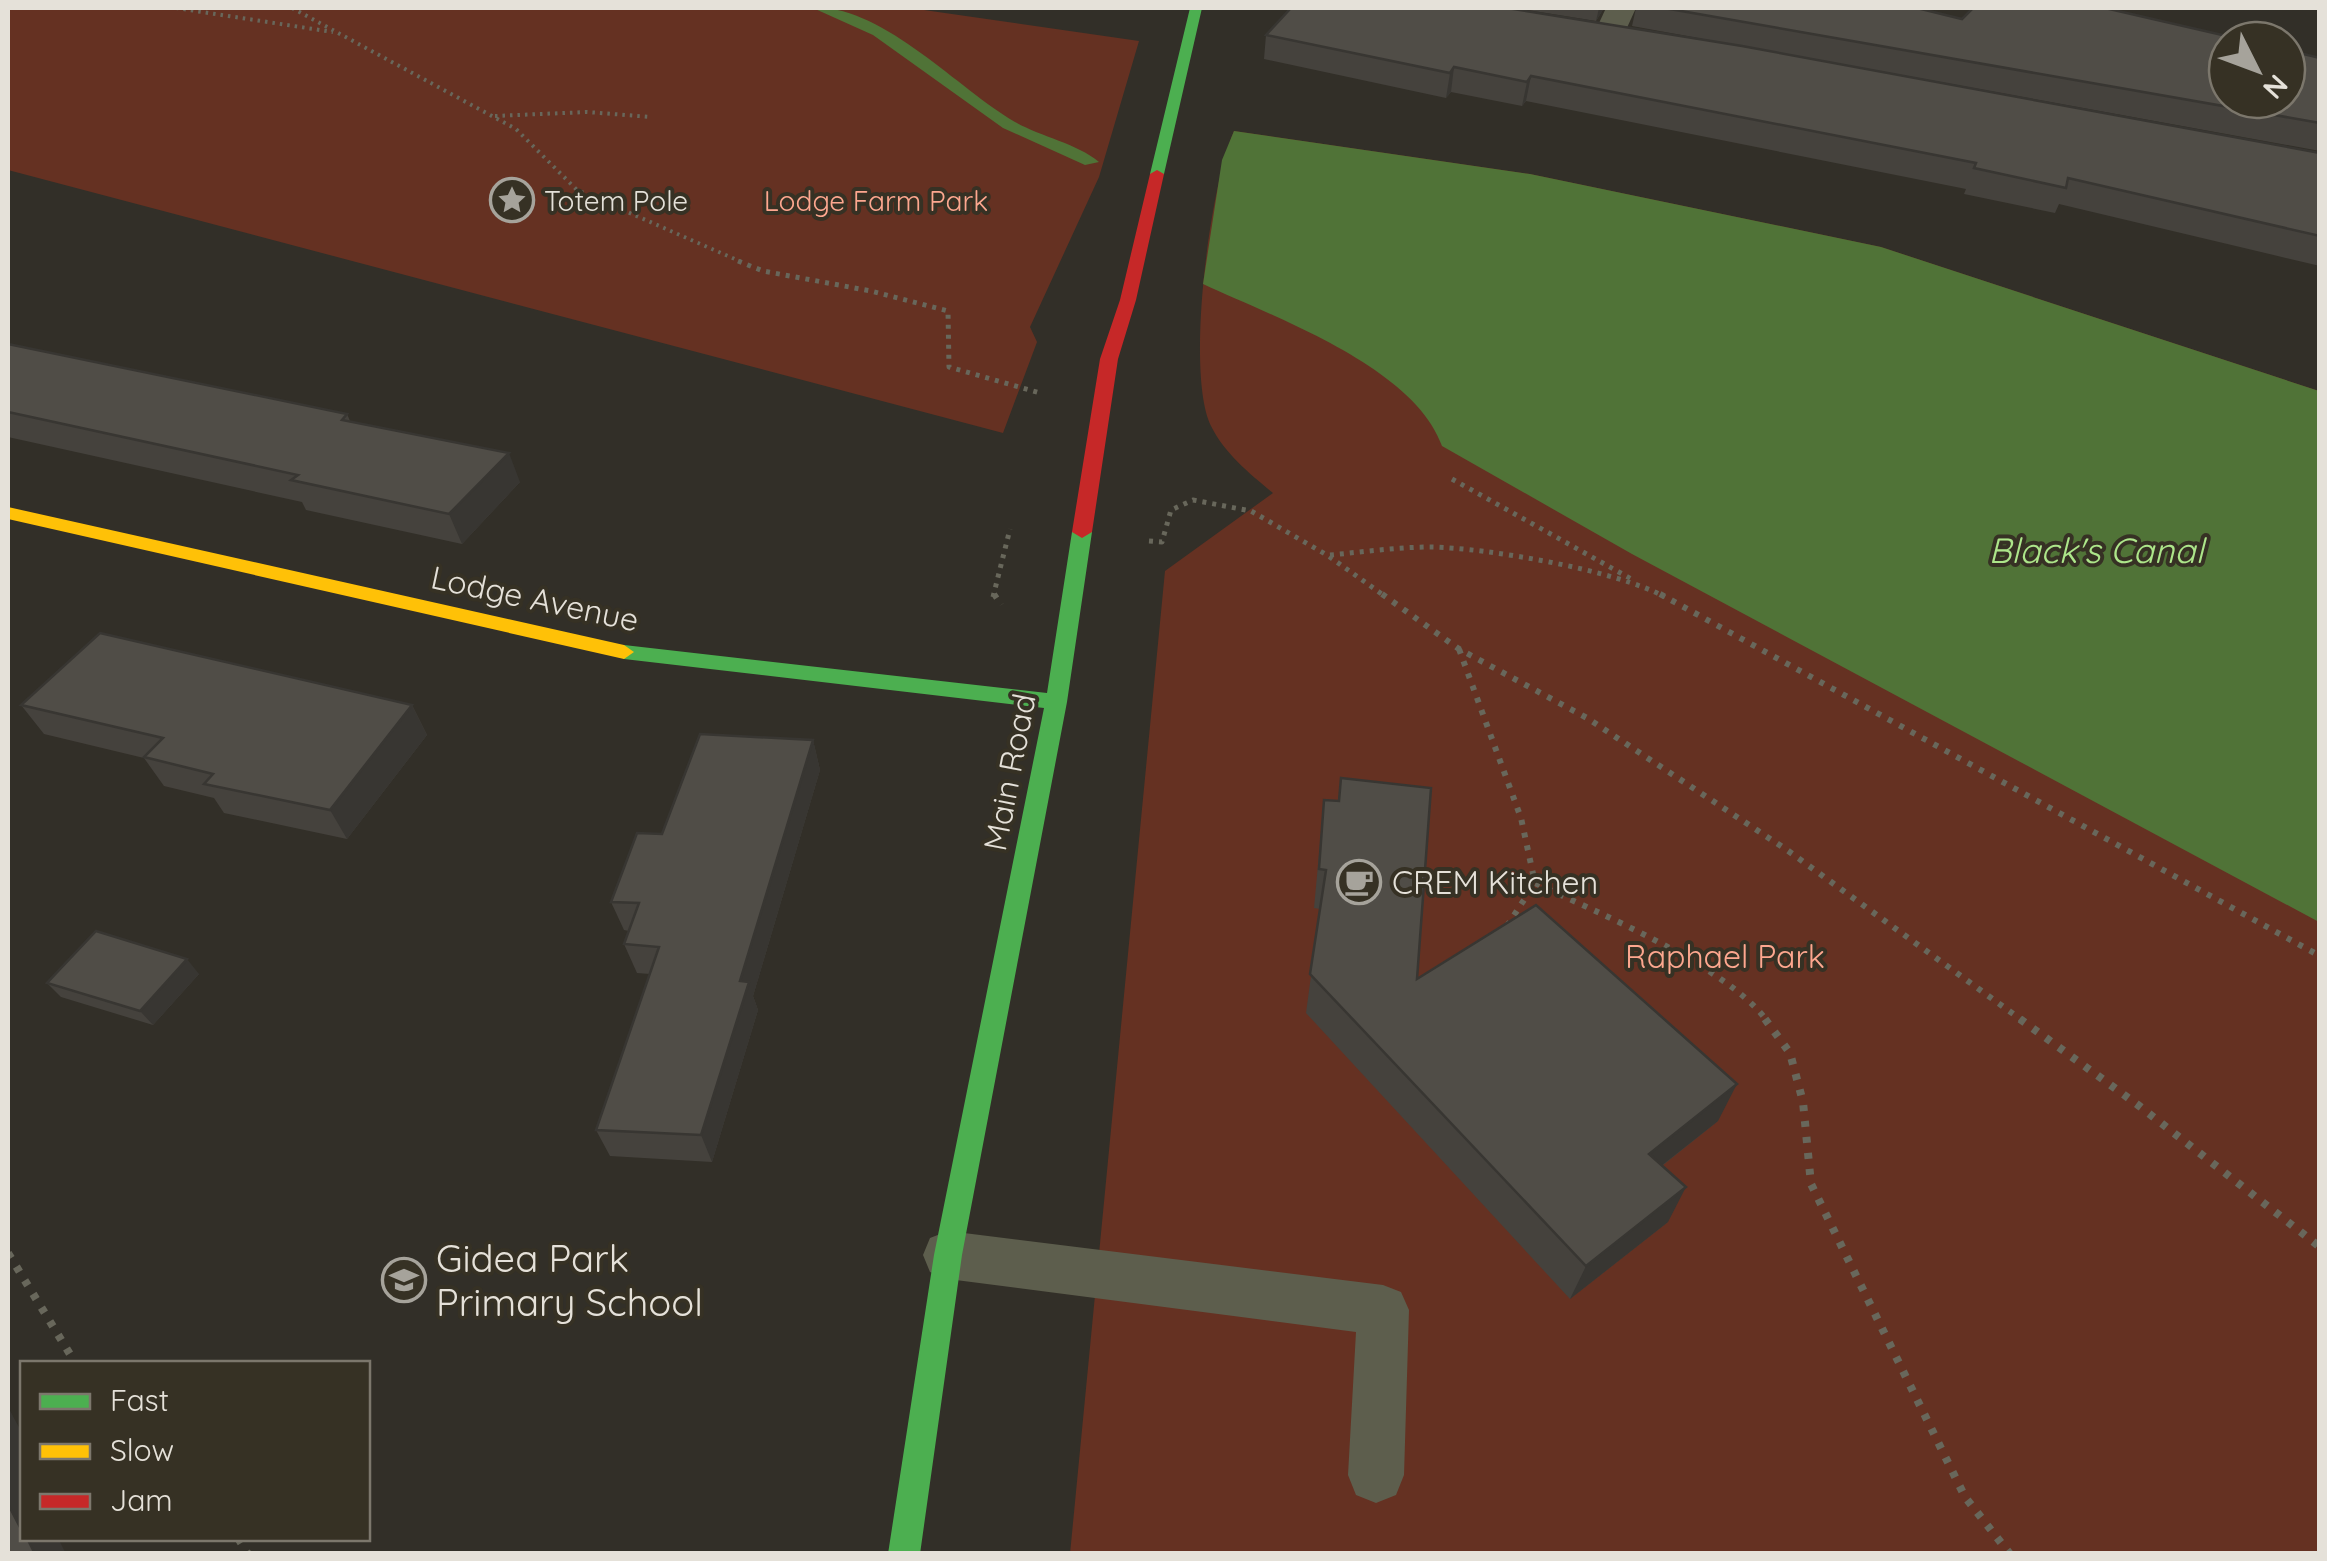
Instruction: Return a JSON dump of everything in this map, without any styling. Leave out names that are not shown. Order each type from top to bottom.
[{"type":"main road","name":"Main Road","points":[[904,1554],[948,1255],[1056,702],[1109,359],[1128,300],[1196,8]]},
{"type":"main road","name":"Lodge Avenue","points":[[10,516],[607,650],[1056,702]]},
{"type":"lane","points":[[948,1255],[1383,1310],[1376,1475]]},
{"type":"path","points":[[176,8],[342,33]]},
{"type":"path","points":[[292,8],[516,129],[577,190],[763,272],[870,291],[948,311],[949,366],[1048,396]]},
{"type":"path","points":[[494,116],[587,112],[651,117]]},
{"type":"path","points":[[1452,478],[2320,956]]},
{"type":"path","points":[[1140,541],[1162,542],[1171,510],[1193,500],[1251,511],[1327,555],[1458,649],[1587,718],[1787,850],[2138,1105],[2320,1247]]},
{"type":"path","points":[[993,598],[1008,535]]},
{"type":"path","points":[[1327,555],[1432,547],[1547,562],[1644,586]]},
{"type":"path","points":[[1458,649],[1521,818],[1535,883],[1500,935]]},
{"type":"path","points":[[1535,883],[1648,936],[1706,971],[1758,1010],[1790,1053],[1802,1102],[1811,1184],[1965,1498],[2010,1554]]},
{"type":"path","points":[[8,1253],[74,1361]]},
{"type":"green space","name":"Lodge Farm Park","points":[[8,8],[910,8],[1139,41],[1099,177],[1030,327],[1037,342],[1003,433],[8,170]]},
{"type":"green space","name":"Raphael Park","points":[[1234,131],[1530,174],[1881,247],[2319,391],[2319,1553],[1070,1554],[1165,571],[1273,493],[1238,462],[1211,426],[1200,365],[1209,234]]},
{"type":"water","name":"Black's Canal","points":[[1234,131],[1530,174],[1881,247],[2319,391],[2319,922],[1632,554],[1442,446],[1427,418],[1403,392],[1373,369],[1303,329],[1203,284],[1222,160]]},
{"type":"building","points":[[1291,8],[1507,8],[1742,46],[2320,153],[2320,236],[2068,178],[2066,188],[1974,168],[1976,163],[1531,76],[1527,82],[1454,67],[1450,73],[1266,35]]},
{"type":"building","points":[[1664,8],[1917,8],[1962,19],[1973,8],[2105,8],[2207,31],[2207,103]]},
{"type":"building","points":[[2307,55],[2320,58],[2320,123],[2303,120],[2307,120]]},
{"type":"building","points":[[8,344],[347,414],[342,420],[509,453],[449,514],[291,480],[298,475],[8,412]]},
{"type":"building","points":[[100,633],[412,705],[330,810],[204,784],[213,774],[144,757],[163,738],[21,705]]},
{"type":"building","points":[[700,734],[813,740],[740,981],[749,982],[701,1135],[596,1130],[659,947],[624,944],[639,903],[611,902],[637,833],[662,834]]},
{"type":"building","points":[[1341,778],[1431,788],[1417,979],[1536,905],[1737,1084],[1649,1154],[1686,1187],[1586,1266],[1310,974],[1326,870],[1319,869],[1324,800],[1339,801]]},
{"type":"building","points":[[96,931],[187,959],[140,1011],[47,983]]},
{"type":"building","points":[[8,1504],[20,1527],[20,1541],[28,1541],[35,1554],[8,1554]]},
{"type":"waterway","points":[[820,8],[878,32],[1009,125],[1091,162]]},
{"type":"traffic: fast","points":[[1157,174],[1196,8]]},
{"type":"traffic: fast","points":[[904,1554],[948,1255],[1056,702],[1082,532]]},
{"type":"traffic: fast","points":[[624,652],[1056,702]]},
{"type":"traffic: slow","points":[[8,513],[624,652]]},
{"type":"traffic: jam","points":[[1082,532],[1109,359],[1128,300],[1157,174]]},
{"type":"place","name":"Totem Pole","points":[[512,200]]},
{"type":"place","name":"CREM Kitchen","points":[[1359,882]]},
{"type":"place","name":"Gidea Park Primary School","points":[[404,1280]]}]
